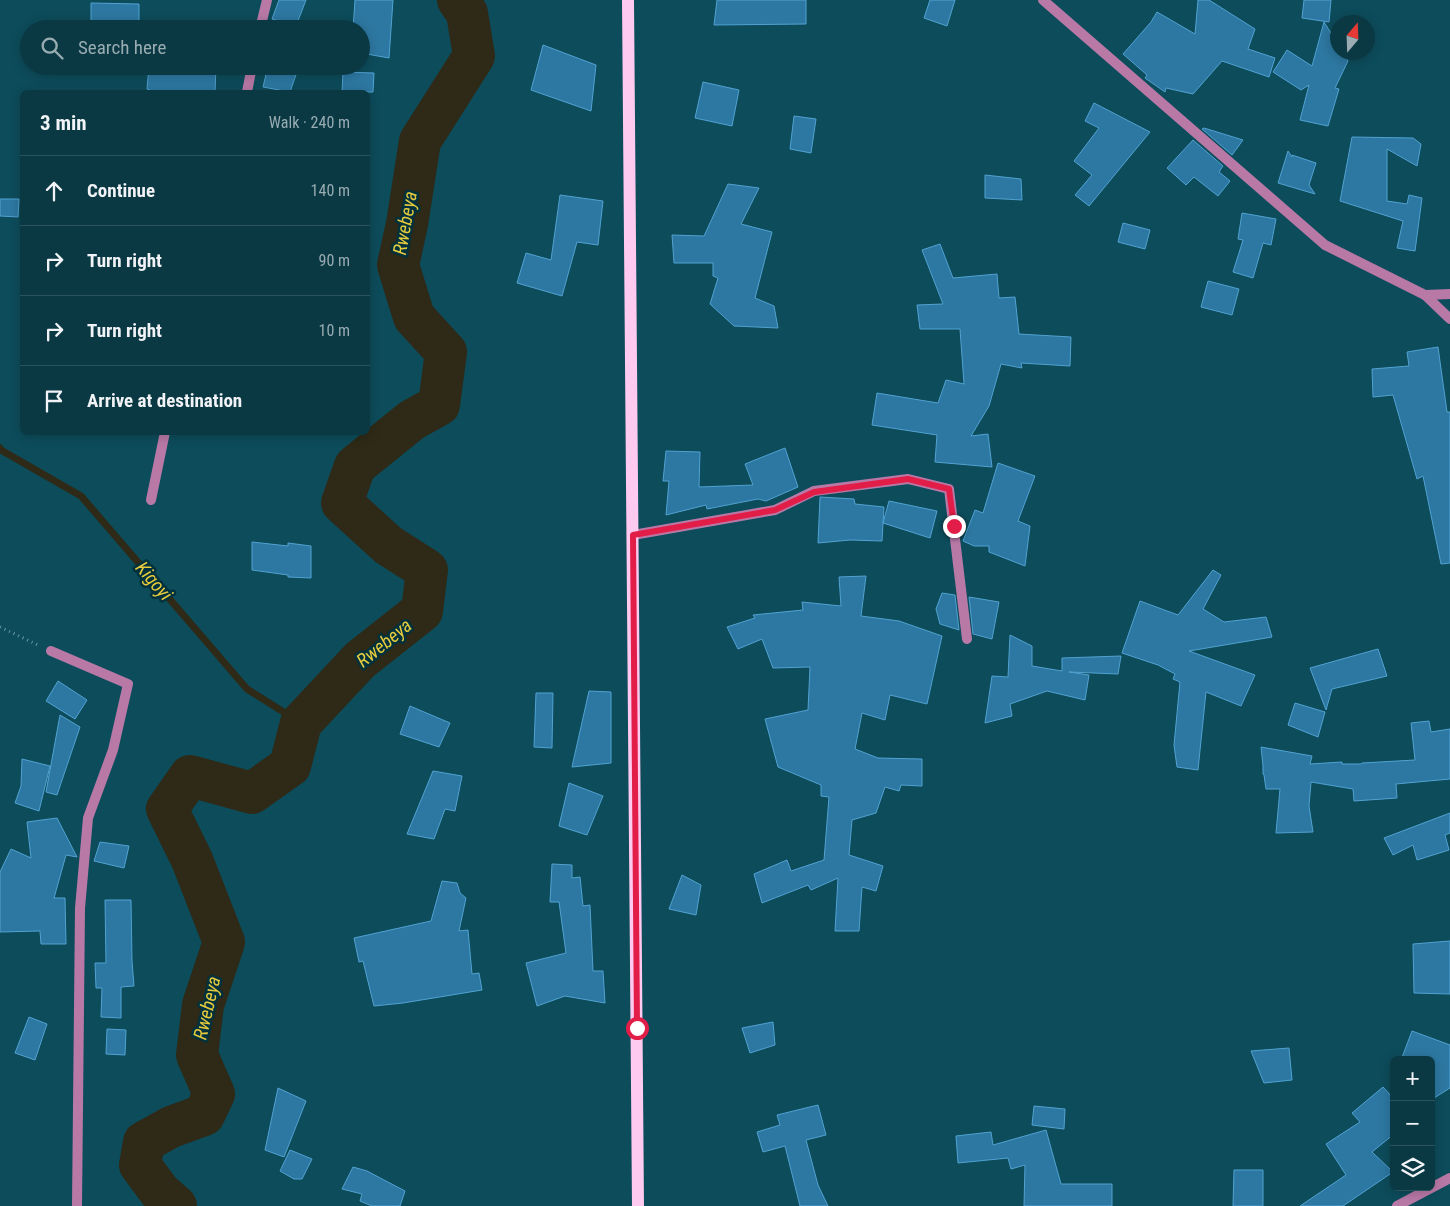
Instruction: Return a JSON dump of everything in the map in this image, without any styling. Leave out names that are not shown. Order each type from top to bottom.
[{"type":"main road","points":[[628,0],[638,1206]]},
{"type":"street","points":[[262,20],[267,0]]},
{"type":"street","points":[[1043,0],[1325,245],[1425,295],[1450,319]]},
{"type":"street","points":[[246,90],[250,75]]},
{"type":"street","points":[[1425,295],[1450,294]]},
{"type":"street","points":[[151,500],[165,435]]},
{"type":"street","points":[[633,535],[775,510],[814,492],[908,479],[949,489],[967,639]]},
{"type":"street","points":[[51,651],[128,684],[114,750],[88,818],[80,908],[77,1206]]},
{"type":"street","points":[[1397,1206],[1450,1178]]},
{"type":"path","points":[[0,627],[51,651]]},
{"type":"building","points":[[279,0],[306,0],[298,20],[272,19]]},
{"type":"building","points":[[355,0],[393,0],[389,58],[370,55],[370,20],[354,20]]},
{"type":"building","points":[[717,0],[806,0],[806,24],[714,25]]},
{"type":"building","points":[[930,0],[955,0],[947,26],[924,18]]},
{"type":"building","points":[[1198,0],[1209,0],[1255,29],[1248,49],[1275,58],[1269,77],[1222,61],[1193,94],[1166,88],[1165,92],[1145,78],[1147,75],[1123,54],[1151,22],[1157,12],[1195,34]]},
{"type":"building","points":[[1304,0],[1331,0],[1329,22],[1302,18]]},
{"type":"building","points":[[91,3],[139,4],[139,20],[91,20]]},
{"type":"building","points":[[1324,22],[1330,31],[1330,60],[1348,61],[1335,88],[1339,89],[1328,126],[1300,120],[1309,85],[1301,90],[1273,72],[1287,50],[1312,66]]},
{"type":"building","points":[[543,45],[596,65],[591,111],[531,90]]},
{"type":"building","points":[[370,73],[374,73],[373,92],[370,92],[370,90],[342,90],[343,75],[370,75]]},
{"type":"building","points":[[148,75],[216,75],[215,90],[147,89]]},
{"type":"building","points":[[266,75],[296,75],[291,90],[263,87]]},
{"type":"building","points":[[703,82],[739,90],[732,126],[695,118]]},
{"type":"building","points":[[1094,103],[1150,132],[1089,206],[1075,195],[1092,175],[1074,161],[1099,128],[1085,121]]},
{"type":"building","points":[[794,116],[816,119],[811,153],[790,149]]},
{"type":"building","points":[[1202,129],[1243,140],[1232,155]]},
{"type":"building","points":[[1352,137],[1413,138],[1421,144],[1417,166],[1387,149],[1387,201],[1407,204],[1409,195],[1422,198],[1415,251],[1397,248],[1403,221],[1340,201]]},
{"type":"building","points":[[1193,140],[1223,166],[1219,172],[1230,181],[1218,196],[1194,177],[1186,185],[1167,168]]},
{"type":"building","points":[[1288,151],[1292,157],[1292,155],[1316,163],[1309,185],[1315,194],[1278,183]]},
{"type":"building","points":[[985,175],[1021,179],[1022,200],[985,198]]},
{"type":"building","points":[[728,184],[759,188],[741,224],[772,232],[755,298],[774,306],[778,328],[734,326],[710,304],[718,278],[713,276],[713,263],[674,263],[672,235],[704,236]]},
{"type":"building","points":[[560,195],[603,201],[598,245],[577,242],[562,296],[517,283],[526,253],[551,260]]},
{"type":"building","points":[[0,199],[19,199],[18,217],[0,216]]},
{"type":"building","points":[[1242,213],[1276,219],[1271,245],[1263,243],[1253,278],[1233,272],[1243,240],[1238,239]]},
{"type":"building","points":[[1123,223],[1150,230],[1145,249],[1118,242]]},
{"type":"building","points":[[940,244],[953,278],[997,274],[999,298],[1015,297],[1019,334],[1071,337],[1070,366],[1021,363],[1022,368],[1001,364],[989,406],[971,436],[988,434],[992,467],[935,462],[937,435],[872,425],[877,393],[938,403],[946,380],[964,384],[960,329],[920,329],[917,305],[943,304],[922,250]]},
{"type":"building","points":[[1208,281],[1239,289],[1232,315],[1201,307]]},
{"type":"building","points":[[1438,347],[1447,412],[1450,412],[1450,563],[1441,564],[1423,476],[1417,479],[1393,395],[1373,397],[1372,369],[1409,366],[1407,352]]},
{"type":"building","points":[[785,448],[798,487],[766,501],[758,499],[707,509],[706,505],[666,515],[669,481],[663,481],[666,451],[700,452],[699,487],[753,485],[745,464]]},
{"type":"building","points":[[998,463],[1035,476],[1018,521],[1030,526],[1025,566],[989,552],[989,546],[974,546],[963,541],[975,510],[983,513]]},
{"type":"building","points":[[820,497],[854,499],[855,504],[884,507],[882,541],[850,540],[818,543]]},
{"type":"building","points":[[889,501],[937,511],[930,538],[883,523]]},
{"type":"building","points":[[252,542],[288,546],[288,543],[311,546],[311,578],[288,577],[288,575],[252,570]]},
{"type":"building","points":[[1213,570],[1221,575],[1203,609],[1224,622],[1266,617],[1272,637],[1189,651],[1255,675],[1241,706],[1206,692],[1198,770],[1177,767],[1174,745],[1180,682],[1173,679],[1175,674],[1158,665],[1122,653],[1140,601],[1178,615]]},
{"type":"building","points":[[866,576],[861,616],[899,621],[942,636],[927,704],[890,695],[885,720],[862,713],[855,749],[878,758],[922,759],[922,786],[901,785],[899,791],[885,787],[876,813],[852,820],[849,855],[883,866],[876,891],[862,887],[859,931],[835,931],[838,878],[811,890],[808,885],[762,903],[754,874],[787,860],[791,871],[824,860],[829,797],[821,796],[821,785],[778,767],[765,719],[808,710],[810,667],[773,668],[762,639],[738,649],[727,627],[755,618],[753,615],[803,610],[802,602],[841,606],[839,577]]},
{"type":"building","points":[[942,593],[955,595],[959,630],[940,624],[936,609]]},
{"type":"building","points":[[969,597],[999,602],[992,639],[973,634]]},
{"type":"building","points":[[1010,635],[1032,646],[1032,666],[1062,671],[1062,658],[1121,656],[1118,674],[1069,672],[1089,675],[1085,700],[1047,691],[1010,704],[1012,716],[985,723],[992,676],[1008,677]]},
{"type":"building","points":[[1378,649],[1387,676],[1332,689],[1326,710],[1310,668]]},
{"type":"building","points":[[58,681],[87,700],[75,719],[46,701]]},
{"type":"building","points":[[589,691],[611,692],[611,763],[572,767]]},
{"type":"building","points":[[536,693],[553,693],[552,748],[534,747]]},
{"type":"building","points":[[1295,703],[1325,712],[1318,737],[1288,725]]},
{"type":"building","points":[[410,706],[450,723],[439,747],[400,734]]},
{"type":"building","points":[[60,715],[80,727],[57,795],[46,792]]},
{"type":"building","points":[[1429,721],[1431,732],[1450,729],[1450,779],[1396,784],[1397,798],[1354,801],[1353,789],[1311,782],[1309,806],[1313,832],[1276,833],[1280,789],[1266,789],[1261,747],[1312,756],[1310,764],[1342,762],[1342,764],[1361,764],[1415,760],[1411,723]]},
{"type":"building","points":[[22,759],[50,766],[39,811],[15,803],[21,786]]},
{"type":"building","points":[[433,771],[462,776],[455,811],[445,809],[434,839],[407,834]]},
{"type":"building","points":[[569,783],[603,796],[587,835],[559,826]]},
{"type":"building","points":[[1450,813],[1450,833],[1445,835],[1449,850],[1417,860],[1413,845],[1393,855],[1384,838]]},
{"type":"building","points":[[57,818],[77,857],[66,855],[54,898],[65,898],[66,944],[41,944],[40,931],[0,932],[0,872],[11,849],[31,858],[27,822]]},
{"type":"building","points":[[100,842],[129,846],[124,868],[94,861]]},
{"type":"building","points":[[552,864],[572,865],[572,878],[580,877],[583,906],[590,905],[593,971],[603,971],[605,1003],[565,996],[537,1006],[526,963],[566,953],[559,902],[550,902]]},
{"type":"building","points":[[682,875],[701,885],[696,915],[669,909]]},
{"type":"building","points":[[442,881],[457,883],[460,893],[466,898],[459,931],[468,930],[472,974],[479,973],[482,990],[374,1006],[363,961],[359,962],[354,938],[431,921]]},
{"type":"building","points":[[105,900],[131,900],[134,986],[121,987],[121,1018],[101,1017],[102,988],[96,988],[95,963],[106,963]]},
{"type":"building","points":[[1450,941],[1450,994],[1414,993],[1413,944]]},
{"type":"building","points":[[29,1017],[47,1024],[35,1060],[15,1053]]},
{"type":"building","points":[[773,1022],[775,1045],[750,1053],[742,1028]]},
{"type":"building","points":[[107,1029],[126,1030],[125,1055],[106,1054]]},
{"type":"building","points":[[1412,1031],[1450,1045],[1450,1088],[1435,1097],[1435,1056],[1403,1056]]},
{"type":"building","points":[[1289,1048],[1292,1080],[1264,1083],[1251,1051]]},
{"type":"building","points":[[1383,1087],[1390,1095],[1390,1137],[1372,1152],[1390,1169],[1390,1174],[1343,1206],[1300,1206],[1346,1175],[1326,1144],[1360,1122],[1352,1113]]},
{"type":"building","points":[[278,1088],[306,1101],[284,1157],[265,1150]]},
{"type":"building","points":[[818,1105],[826,1135],[806,1140],[818,1185],[828,1206],[800,1206],[785,1146],[763,1152],[757,1132],[780,1125],[777,1115]]},
{"type":"building","points":[[1034,1106],[1065,1109],[1064,1129],[1032,1125]]},
{"type":"building","points":[[1046,1130],[1061,1184],[1112,1184],[1112,1206],[1024,1206],[1025,1165],[1011,1169],[1008,1158],[958,1163],[956,1136],[991,1132],[993,1145]]},
{"type":"building","points":[[290,1150],[312,1159],[302,1179],[294,1179],[280,1171]]},
{"type":"building","points":[[353,1167],[367,1171],[405,1191],[400,1206],[372,1206],[360,1201],[362,1194],[342,1189]]},
{"type":"building","points":[[1234,1170],[1263,1170],[1263,1206],[1233,1206]]},
{"type":"waterway","name":"Rwebeya","points":[[176,1206],[160,1192],[140,1165],[144,1142],[171,1127],[204,1115],[214,1094],[197,1055],[203,1005],[224,942],[192,860],[167,809],[190,776],[252,793],[290,766],[301,723],[360,660],[422,611],[427,570],[388,545],[342,503],[355,466],[412,420],[439,405],[446,352],[414,317],[398,265],[407,224],[420,141],[474,56],[467,13],[458,0]]},
{"type":"waterway","name":"Kigoyi","points":[[0,448],[81,496],[247,689],[301,723]]},
{"type":"route","points":[[637,1028],[633,535],[775,510],[814,492],[908,479],[949,489],[954,526]]}]
